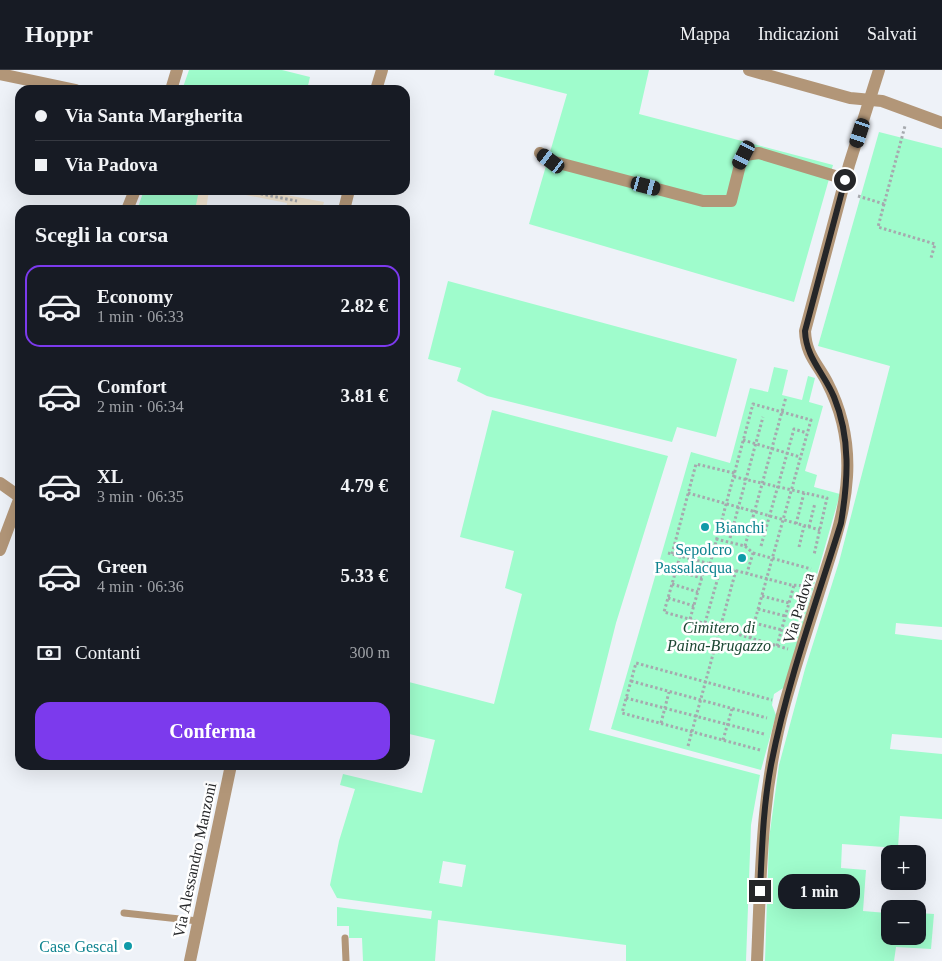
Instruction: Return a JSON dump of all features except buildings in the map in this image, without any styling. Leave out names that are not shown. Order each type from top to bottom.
[{"type":"street","points":[[172,85],[177,70]]},
{"type":"street","points":[[378,85],[382,70]]},
{"type":"street","points":[[748,70],[850,98],[882,101],[942,123]]},
{"type":"street","points":[[540,153],[551,161],[703,201],[731,201],[744,155],[759,153],[845,180],[879,70]]},
{"type":"street","points":[[0,74],[52,85]]},
{"type":"street","name":"Via Padova","points":[[758,961],[764,811],[771,765],[785,703],[841,523],[847,475],[846,445],[840,414],[826,380],[807,351],[805,331],[845,180]]},
{"type":"street","points":[[0,483],[15,498]]},
{"type":"street","points":[[0,550],[15,512]]},
{"type":"street","name":"Via Alessandro Manzoni","points":[[190,961],[229,770]]},
{"type":"lane","points":[[124,913],[198,921]]},
{"type":"lane","points":[[345,938],[346,961]]},
{"type":"path","points":[[905,126],[878,227],[935,244],[931,258]]},
{"type":"path","points":[[266,195],[297,201]]},
{"type":"path","points":[[858,196],[884,204]]},
{"type":"path","points":[[744,546],[786,396]]},
{"type":"path","points":[[690,619],[716,539],[753,404],[811,420],[750,638]]},
{"type":"path","points":[[730,538],[763,417]]},
{"type":"path","points":[[761,546],[794,429],[807,433]]},
{"type":"path","points":[[743,440],[800,457]]},
{"type":"path","points":[[696,464],[734,473],[735,477],[827,498],[806,587],[670,553],[696,464]]},
{"type":"path","points":[[688,493],[820,530]]},
{"type":"path","points":[[796,524],[804,493]]},
{"type":"path","points":[[799,547],[815,503]]},
{"type":"path","points":[[716,539],[744,546],[753,553],[811,569]]},
{"type":"path","points":[[747,573],[753,553]]},
{"type":"path","points":[[680,556],[664,612],[795,651]]},
{"type":"path","points":[[705,624],[721,567]]},
{"type":"path","points":[[688,746],[736,570]]},
{"type":"path","points":[[676,571],[702,578]]},
{"type":"path","points":[[672,584],[698,592]]},
{"type":"path","points":[[777,646],[794,585]]},
{"type":"path","points":[[762,596],[789,603]]},
{"type":"path","points":[[668,598],[694,606]]},
{"type":"path","points":[[758,609],[786,616]]},
{"type":"path","points":[[754,623],[782,630]]},
{"type":"path","points":[[761,743],[759,750],[622,713],[630,681],[636,663],[773,700]]},
{"type":"path","points":[[626,698],[763,736],[766,727],[768,718],[630,681]]},
{"type":"path","points":[[661,723],[669,692]]},
{"type":"path","points":[[724,740],[732,709]]},
{"type":"shaded area","points":[[163,195],[208,195],[207,205],[160,205]]},
{"type":"shaded area","points":[[246,195],[286,195],[324,202],[323,205],[287,205],[287,203]]},
{"type":"green space","points":[[189,70],[282,70],[310,77],[308,85],[184,85]]},
{"type":"green space","points":[[495,70],[649,70],[639,114],[833,165],[794,302],[529,224],[567,94],[494,75]]},
{"type":"green space","points":[[879,132],[942,148],[942,627],[896,623],[895,634],[942,640],[942,738],[892,734],[890,749],[942,754],[942,819],[900,816],[898,845],[881,845],[881,847],[842,844],[841,868],[866,870],[863,911],[881,912],[881,945],[926,945],[926,914],[934,914],[931,949],[896,947],[894,961],[765,961],[769,839],[779,765],[805,669],[839,562],[890,366],[818,346]]},
{"type":"green space","points":[[142,195],[198,195],[196,205],[139,205]]},
{"type":"green space","points":[[448,281],[737,359],[716,437],[677,427],[672,442],[487,396],[457,381],[461,368],[428,359]]},
{"type":"green space","name":"Cimitero di Paina-Brugazzo","points":[[774,367],[788,370],[782,395],[802,400],[808,376],[815,378],[809,402],[823,406],[805,471],[817,475],[814,487],[840,494],[785,687],[774,694],[772,705],[776,715],[761,770],[611,729],[691,452],[730,463],[750,388],[768,392]]},
{"type":"green space","points":[[492,410],[668,456],[616,623],[589,730],[760,775],[751,825],[746,961],[626,961],[626,945],[438,920],[435,961],[363,961],[362,938],[349,938],[349,926],[337,926],[337,907],[431,919],[432,911],[337,898],[330,885],[339,841],[355,789],[340,785],[343,774],[422,793],[435,740],[410,734],[410,682],[494,704],[522,594],[505,588],[514,551],[460,537]],"holes":[[[443,861],[466,865],[462,887],[439,883]]]},
{"type":"place","name":"Bianchi","points":[[705,527]]},
{"type":"place","name":"Sepolcro Passalacqua","points":[[742,558]]},
{"type":"place","name":"Case Gescal","points":[[128,946]]},
{"type":"route","points":[[760,891],[764,811],[771,765],[785,703],[841,523],[845,499],[847,475],[846,445],[840,414],[826,380],[807,351],[805,331],[845,180]]}]
